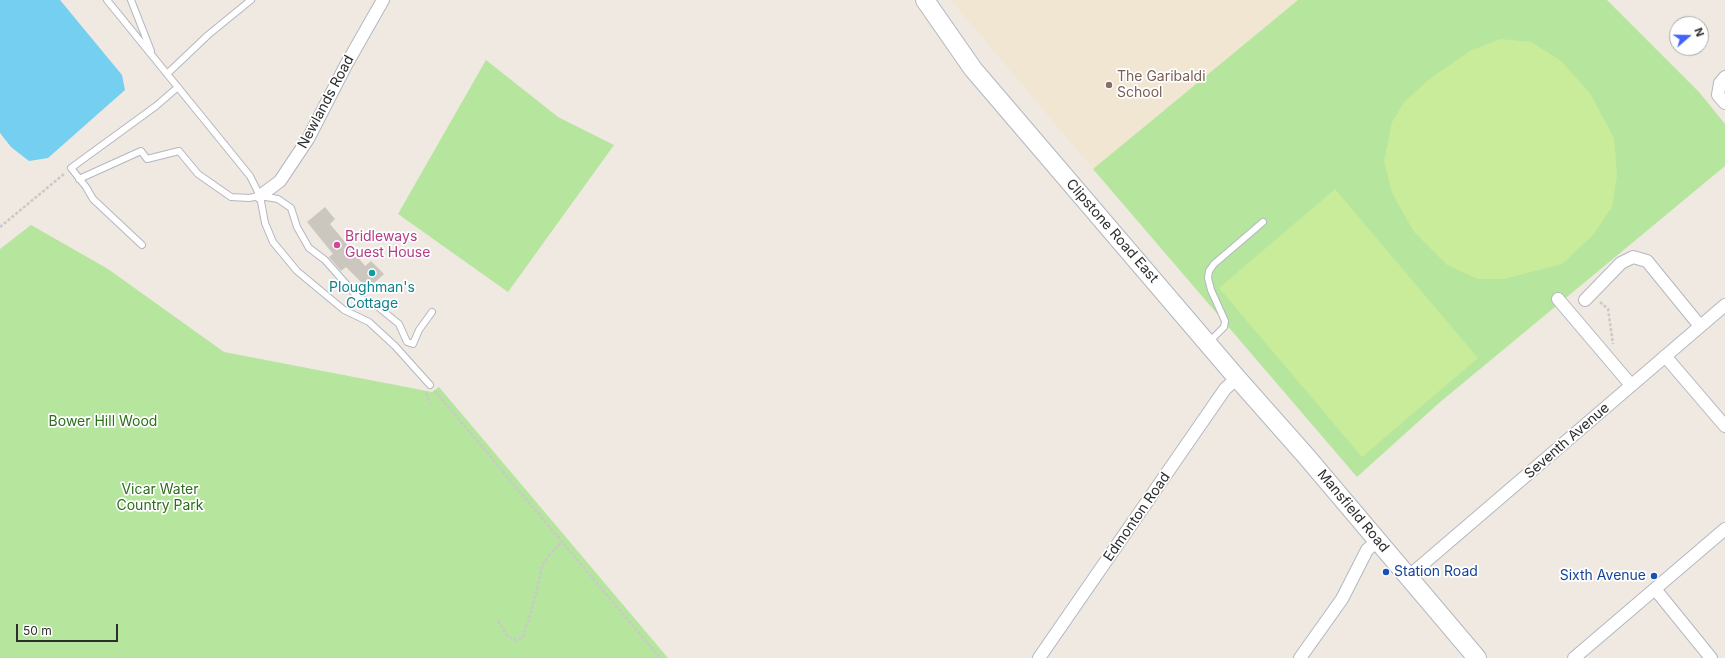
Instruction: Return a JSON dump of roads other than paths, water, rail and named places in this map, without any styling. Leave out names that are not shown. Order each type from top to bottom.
[{"type":"main road","name":"Clipstone Road East","points":[[925,0],[973,69],[1237,378],[1306,456]]},
{"type":"main road","name":"Mansfield Road","points":[[1306,456],[1477,658]]},
{"type":"street","name":"Newlands Road","points":[[260,196],[280,181],[308,139],[346,65],[383,0]]},
{"type":"street","points":[[1725,76],[1720,83],[1718,95],[1725,104]]},
{"type":"street","points":[[1584,300],[1620,262],[1634,257],[1647,261],[1700,326]]},
{"type":"street","points":[[1558,298],[1631,385]]},
{"type":"street","name":"Seventh Avenue","points":[[1409,576],[1725,305]]},
{"type":"street","points":[[1665,356],[1725,426]]},
{"type":"street","name":"Edmonton Road","points":[[1040,658],[1225,389],[1237,378]]},
{"type":"street","points":[[1574,658],[1725,529]]},
{"type":"street","points":[[1300,658],[1342,599],[1368,550],[1378,540]]},
{"type":"street","points":[[1655,589],[1711,658]]},
{"type":"lane","points":[[106,0],[250,176],[260,196],[265,223],[273,242],[297,271],[344,310],[369,322],[395,346],[430,385]]},
{"type":"lane","points":[[131,0],[152,56]]},
{"type":"lane","points":[[167,74],[208,35],[251,0]]},
{"type":"lane","points":[[142,245],[93,199],[80,179],[70,168],[156,106],[178,87]]},
{"type":"lane","points":[[80,179],[141,151],[147,159],[179,151],[198,174],[231,197],[249,198],[260,196],[278,199],[291,208],[309,248],[324,260],[354,293],[363,300],[372,302],[399,324],[407,342],[413,344],[419,330],[432,312]]},
{"type":"lane","points":[[1208,343],[1224,327],[1225,321],[1211,290],[1208,278],[1209,271],[1214,264],[1263,222]]},
{"type":"water","points":[[0,0],[60,0],[122,75],[125,90],[48,158],[29,161],[11,147],[0,133]]},
{"type":"place","name":"The Garibaldi School","points":[[1109,85]]},
{"type":"place","name":"Bridleways Guest House","points":[[337,245]]},
{"type":"place","name":"Ploughman's Cottage","points":[[372,273]]},
{"type":"place","name":"Station Road","points":[[1386,572]]},
{"type":"place","name":"Sixth Avenue","points":[[1654,576]]},
{"type":"park label","name":"Bower Hill Wood","points":[[103,422]]},
{"type":"park label","name":"Vicar Water Country Park","points":[[160,498]]}]
